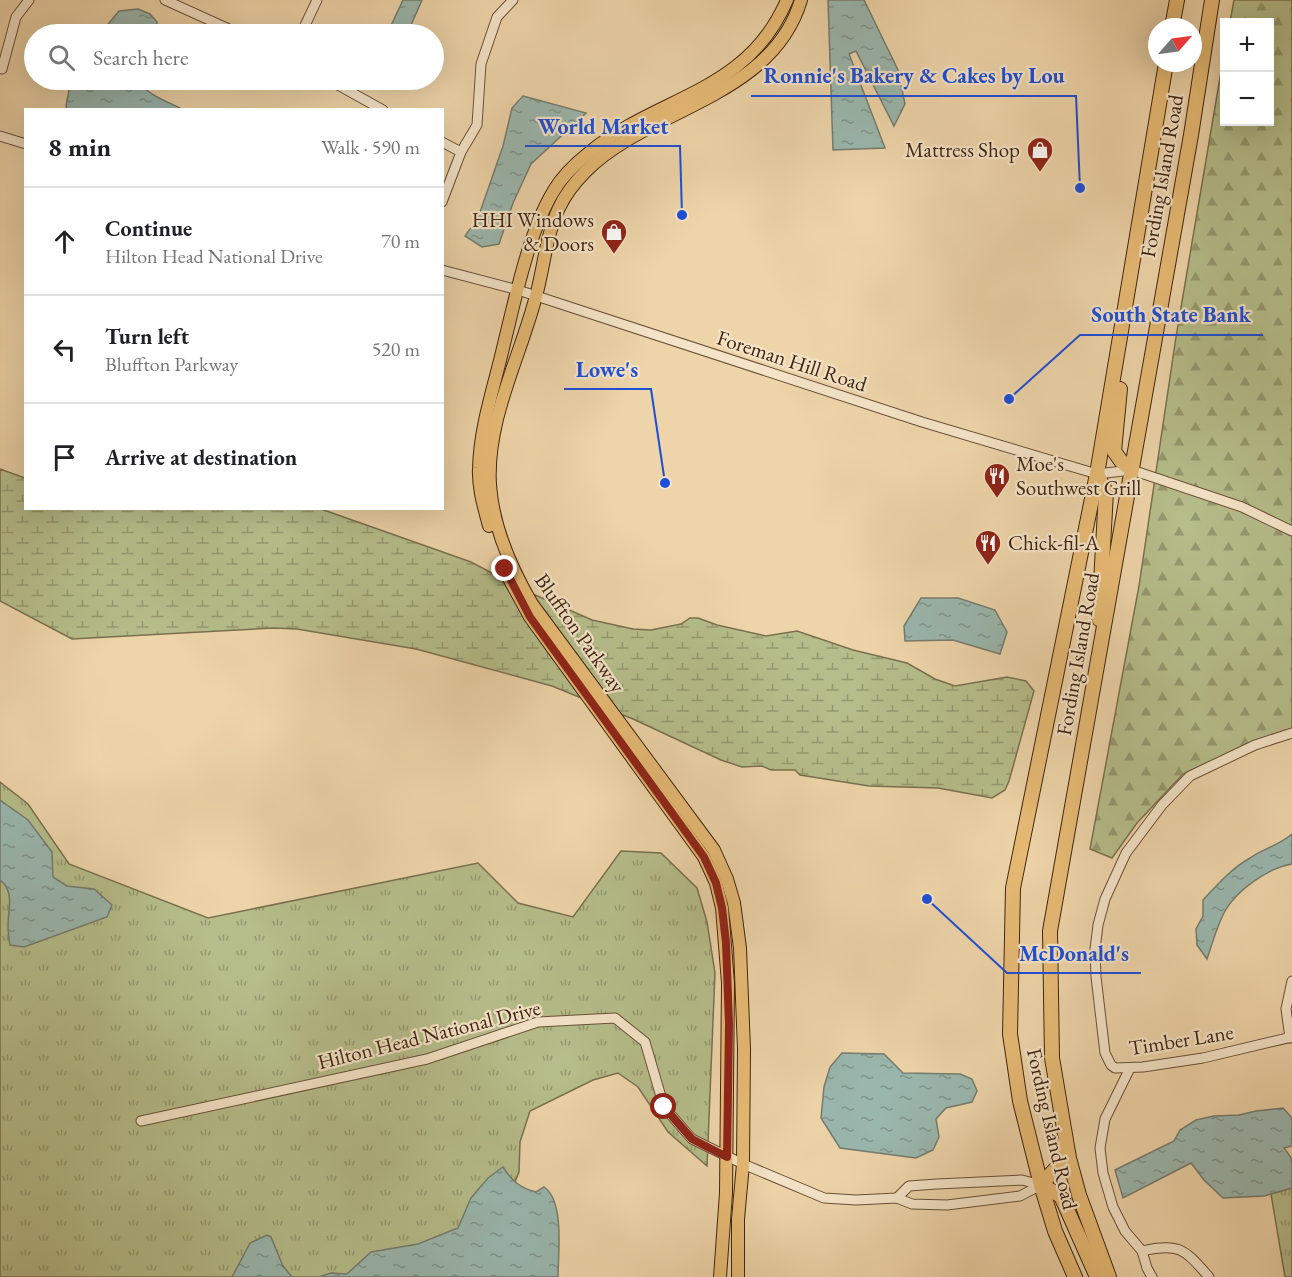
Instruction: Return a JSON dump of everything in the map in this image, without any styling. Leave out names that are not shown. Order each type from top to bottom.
[{"type":"highway","points":[[1174,18],[1177,0]]},
{"type":"highway","name":"Fording Island Road","points":[[1109,1277],[1079,1195],[1069,1158],[1052,1058],[1050,931],[1096,681],[1191,135],[1212,0]]},
{"type":"highway","name":"Fording Island Road","points":[[1075,1277],[1055,1231],[1020,1101],[1010,1034],[1013,888],[1097,474],[1164,72]]},
{"type":"highway","points":[[1129,285],[1114,451],[1132,470]]},
{"type":"highway","points":[[1096,681],[1106,492],[1097,474]]},
{"type":"highway","points":[[1065,1133],[1060,1164],[1041,1185],[1061,1196],[1097,1277]]},
{"type":"main road","name":"Bluffton Parkway","points":[[720,1277],[727,1157],[728,983],[722,908],[716,883],[704,857],[530,617],[505,569],[481,497],[478,469],[484,425],[518,290],[543,210],[554,189],[571,168],[592,150],[627,128],[723,77],[750,57],[768,36],[787,0]]},
{"type":"main road","name":"Bluffton Parkway","points":[[738,1277],[738,1219],[743,1164],[744,1049],[740,948],[734,903],[727,879],[714,850],[532,604],[517,577],[494,513],[490,485],[490,452],[536,296],[546,250],[559,208],[572,187],[586,171],[632,139],[744,77],[765,59],[787,33],[801,0]]},
{"type":"street","points":[[2,69],[16,17],[30,0]]},
{"type":"street","points":[[165,0],[218,24]]},
{"type":"street","points":[[306,24],[317,0]]},
{"type":"street","points":[[444,197],[461,152],[477,125],[481,64],[498,17],[513,0]]},
{"type":"street","points":[[347,90],[379,108]]},
{"type":"street","points":[[0,136],[24,143]]},
{"type":"street","points":[[444,143],[461,152]]},
{"type":"street","name":"Foreman Hill Road","points":[[444,271],[518,290],[900,416],[1097,474],[1132,470]]},
{"type":"street","points":[[1132,470],[1242,507],[1292,531]]},
{"type":"street","name":"Timber Lane","points":[[1291,1038],[1203,1058],[1116,1068],[1107,1058],[1096,977],[1095,949],[1098,925],[1114,874],[1142,830],[1190,776],[1255,745],[1292,733]]},
{"type":"street","points":[[1291,1038],[1286,1009],[1292,981]]},
{"type":"street","name":"Hilton Head National Drive","points":[[141,1121],[427,1059],[538,1022],[615,1018],[645,1042],[664,1107],[692,1139],[727,1157],[824,1198],[856,1200],[897,1198],[912,1204],[947,1205],[1020,1196],[1041,1185]]},
{"type":"street","points":[[1130,1068],[1105,1119],[1100,1148],[1103,1173],[1113,1207],[1125,1231],[1142,1251],[1152,1277]]},
{"type":"street","name":"Hilton Head National Drive","points":[[897,1198],[909,1186],[1022,1180],[1041,1185]]},
{"type":"street","points":[[982,1182],[982,1201]]},
{"type":"street","points":[[1142,1251],[1152,1248],[1180,1249],[1190,1256],[1209,1277]]},
{"type":"green space","points":[[1234,0],[1292,0],[1292,729],[1254,741],[1183,774],[1137,823],[1112,858],[1090,849],[1139,586],[1176,337],[1220,78],[1220,126],[1274,126],[1274,18],[1231,18]]},
{"type":"green space","points":[[0,469],[24,478],[24,510],[324,510],[471,562],[526,591],[592,620],[633,629],[651,630],[681,624],[690,618],[698,618],[717,625],[766,636],[797,631],[853,650],[907,663],[935,679],[955,686],[1007,677],[1026,681],[1034,691],[1009,781],[1005,790],[992,798],[938,788],[869,786],[800,775],[795,770],[771,770],[762,766],[742,767],[552,686],[416,649],[297,629],[274,628],[72,639],[0,601]]},
{"type":"green space","points":[[0,782],[28,804],[69,864],[208,918],[478,863],[518,903],[573,917],[621,851],[661,853],[697,888],[707,922],[715,973],[707,1166],[668,1132],[638,1087],[618,1073],[593,1080],[530,1111],[520,1142],[519,1172],[503,1211],[388,1277],[0,1277]]},
{"type":"green space","points":[[1292,1188],[1292,1277],[1285,1277],[1271,1194]]},
{"type":"water","points":[[403,0],[422,0],[411,24],[392,24]]},
{"type":"water","points":[[828,0],[864,0],[898,70],[905,104],[894,126],[856,51],[849,54],[885,148],[833,150]]},
{"type":"water","points":[[138,9],[150,14],[157,24],[108,24],[119,11]]},
{"type":"water","points":[[69,90],[147,90],[180,108],[67,108]]},
{"type":"water","points":[[523,96],[586,113],[531,164],[513,203],[499,244],[482,247],[465,236],[478,218],[503,146],[512,108]]},
{"type":"water","points":[[921,598],[958,598],[995,610],[1007,632],[1000,654],[953,640],[905,641],[904,626]]},
{"type":"water","points":[[0,800],[28,820],[52,852],[53,877],[67,886],[94,889],[112,905],[107,917],[24,947],[10,945],[9,895],[5,884],[0,880]]},
{"type":"water","points":[[1292,834],[1292,864],[1263,875],[1237,895],[1222,917],[1207,959],[1197,945],[1196,929],[1203,916],[1203,900],[1237,867]]},
{"type":"water","points":[[842,1053],[884,1054],[903,1073],[960,1074],[972,1079],[977,1091],[972,1102],[946,1108],[936,1119],[939,1137],[933,1150],[916,1158],[840,1148],[821,1118],[824,1087],[830,1067]]},
{"type":"water","points":[[1283,1108],[1292,1118],[1292,1146],[1284,1148],[1292,1159],[1292,1188],[1264,1196],[1223,1198],[1204,1180],[1191,1163],[1123,1198],[1115,1170],[1174,1141],[1180,1130],[1196,1120]]},
{"type":"water","points":[[503,1167],[521,1186],[536,1192],[544,1187],[551,1194],[558,1216],[558,1277],[319,1277],[331,1273],[347,1274],[371,1252],[418,1244],[458,1228],[471,1198],[488,1178]]},
{"type":"water","points":[[267,1235],[271,1237],[283,1266],[292,1277],[232,1277],[250,1243]]},
{"type":"place","name":"Mattress Shop","points":[[1040,173]]},
{"type":"place","name":"Ronnie's Bakery & Cakes by Lou","points":[[1080,188]]},
{"type":"place","name":"World Market","points":[[682,215]]},
{"type":"place","name":"HHI Windows & Doors","points":[[614,255]]},
{"type":"place","name":"South State Bank","points":[[1009,399]]},
{"type":"place","name":"Lowe's","points":[[665,483]]},
{"type":"place","name":"Moe's Southwest Grill","points":[[997,499]]},
{"type":"place","name":"Chick-fil-A","points":[[988,566]]},
{"type":"place","name":"McDonald's","points":[[927,899]]},
{"type":"route","points":[[505,569],[515,593],[530,617],[704,857],[716,883],[722,908],[728,983],[727,1157],[692,1139],[664,1107]]}]
